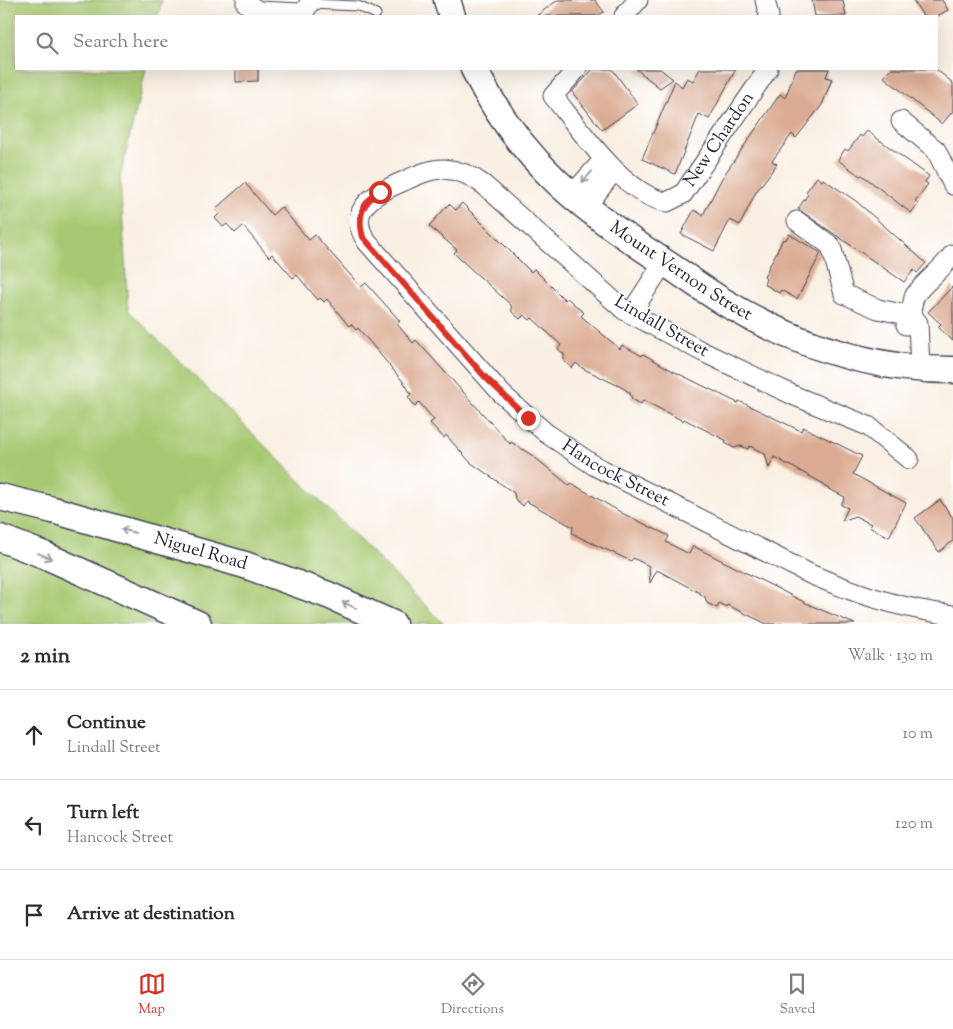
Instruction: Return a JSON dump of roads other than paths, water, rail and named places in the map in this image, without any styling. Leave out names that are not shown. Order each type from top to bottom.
[{"type":"main road","points":[[447,0],[452,15]]},
{"type":"main road","name":"Mount Vernon Street","points":[[475,70],[519,141],[550,176],[578,202],[625,238],[723,301],[787,335],[855,358],[914,367],[953,370]]},
{"type":"main road","name":"Niguel Road","points":[[0,497],[53,510],[245,565],[328,595],[394,624]]},
{"type":"main road","points":[[0,538],[44,555],[198,624]]},
{"type":"street","points":[[246,0],[246,3],[258,11],[282,13],[300,13],[305,11],[311,2]]},
{"type":"street","points":[[625,15],[638,0]]},
{"type":"street","points":[[765,0],[770,15]]},
{"type":"street","points":[[576,70],[552,96],[609,165],[578,202]]},
{"type":"street","name":"New Chardon","points":[[609,165],[652,198],[667,202],[676,200],[683,194],[767,70]]},
{"type":"street","points":[[901,121],[936,150],[953,185]]},
{"type":"street","name":"Lindall Street","points":[[360,217],[365,205],[374,195],[421,174],[443,169],[465,173],[484,185],[602,292],[631,313],[703,352],[795,396],[868,426],[910,459]]},
{"type":"street","name":"Hancock Street","points":[[360,217],[361,230],[367,242],[485,377],[528,418],[565,447],[595,466],[826,581],[887,603],[953,615]]},
{"type":"street","points":[[797,221],[831,246],[844,294],[878,309],[912,316],[918,324],[914,367]]},
{"type":"street","points":[[912,316],[914,297],[944,267],[953,254]]},
{"type":"street","points":[[631,313],[664,262]]},
{"type":"lane","points":[[311,2],[358,6],[376,14]]}]
